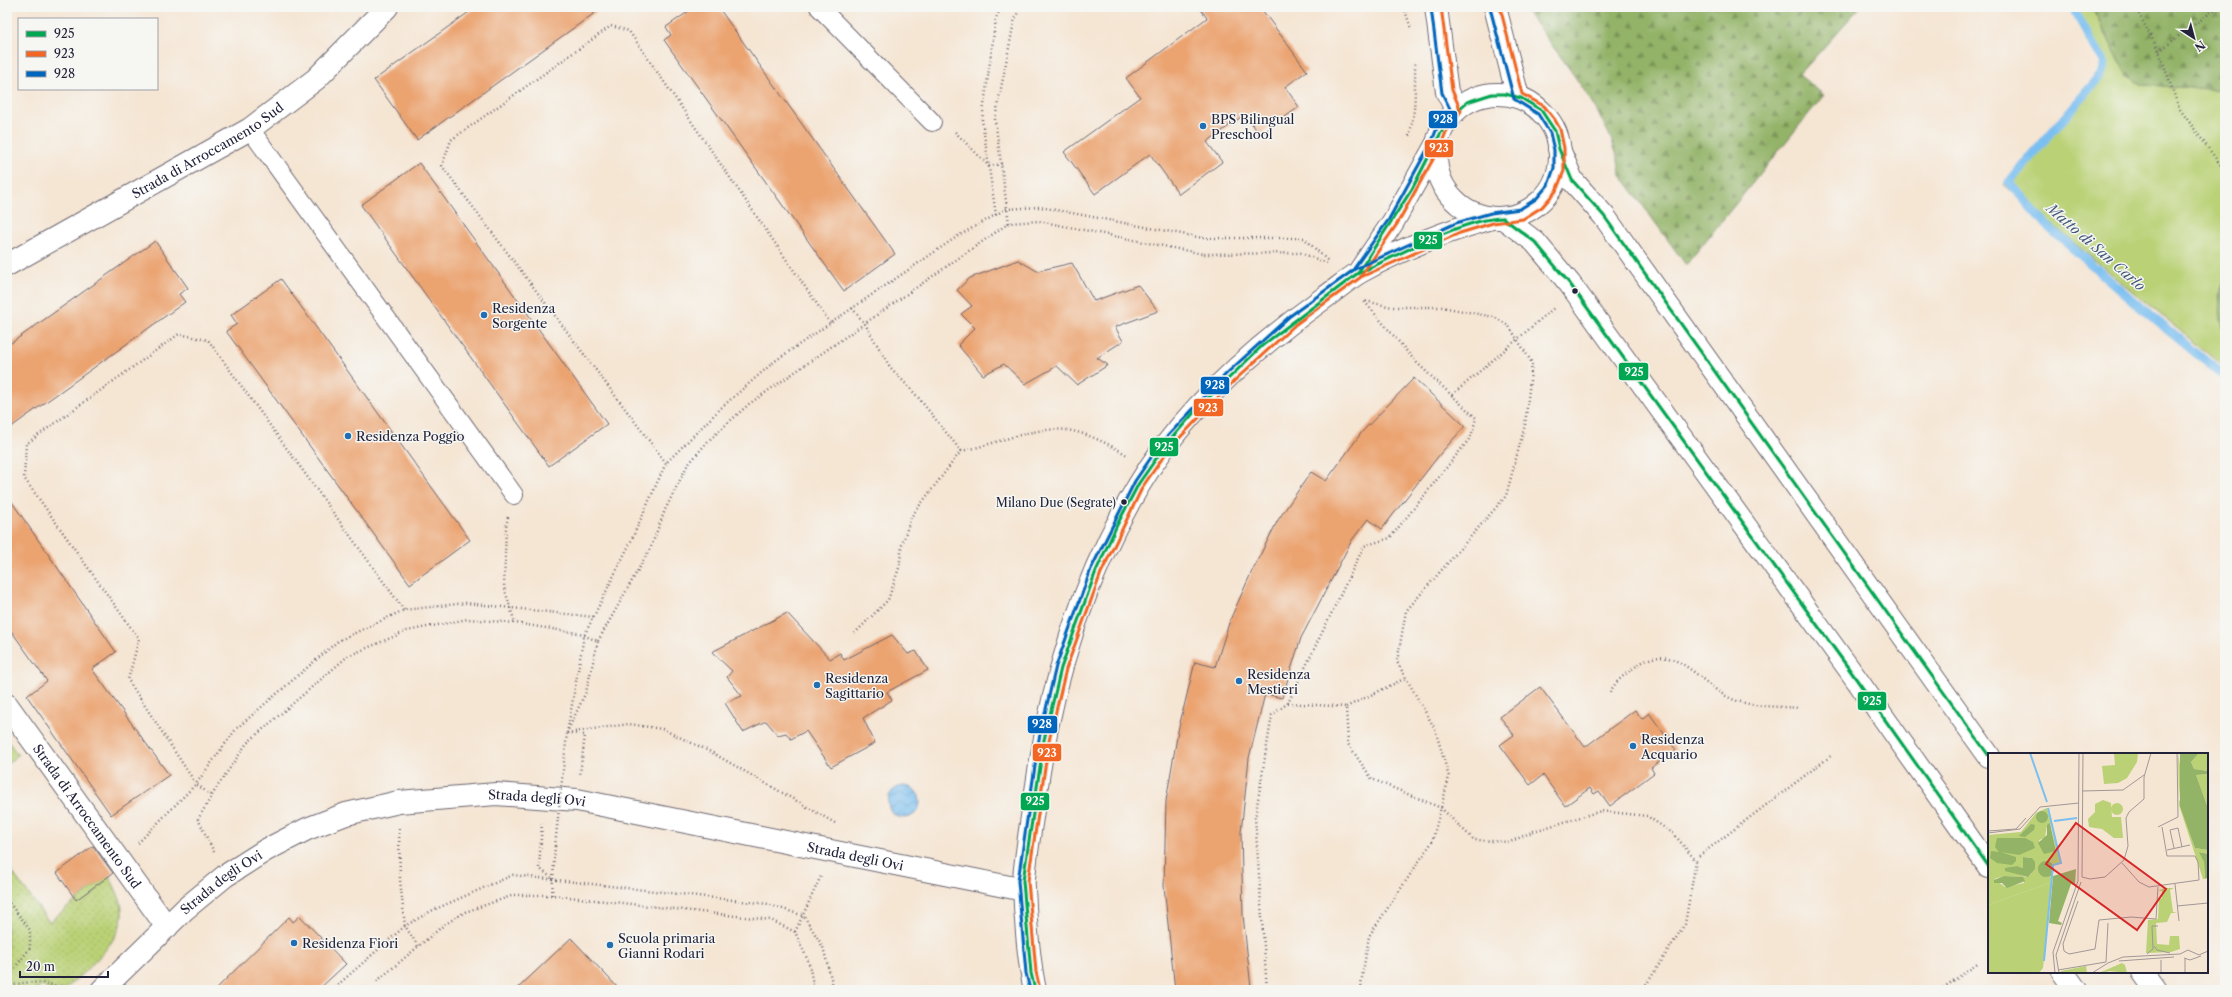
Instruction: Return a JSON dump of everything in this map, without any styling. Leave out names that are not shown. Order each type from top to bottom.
[{"type":"street","name":"Strada di Arroccamento Sud","points":[[7,265],[250,129],[316,79],[387,7]]},
{"type":"street","points":[[1436,7],[1447,92],[1456,109]]},
{"type":"street","points":[[1496,7],[1518,97]]},
{"type":"street","points":[[1358,273],[1396,215],[1437,143],[1441,130],[1456,109],[1467,102],[1492,94],[1505,94],[1518,97],[1541,110],[1551,122],[1555,131],[1559,149],[1572,180],[1608,222],[1988,755]]},
{"type":"street","points":[[1437,143],[1437,169],[1447,193],[1467,210],[1497,218],[1535,242],[1570,284],[1852,673],[1988,866]]},
{"type":"street","points":[[1035,990],[1031,973],[1023,881],[1044,740],[1061,668],[1096,571],[1117,524],[1139,483],[1165,446],[1197,409],[1263,345],[1358,273],[1432,239],[1497,218],[1522,214],[1539,203],[1552,188],[1559,169],[1559,149]]},
{"type":"street","name":"Strada di Arroccamento Sud","points":[[7,705],[167,927]]},
{"type":"street","name":"Strada degli Ovi","points":[[102,990],[185,909],[225,876],[266,850],[307,829],[346,814],[399,802],[496,794],[577,800],[1024,890]]},
{"type":"street","points":[[2064,973],[2076,990]]},
{"type":"street","points":[[2144,973],[2156,990]]},
{"type":"lane","points":[[819,7],[932,122]]},
{"type":"lane","points":[[250,129],[514,495]]},
{"type":"path","points":[[996,215],[982,120],[996,18],[1001,7]]},
{"type":"path","points":[[1009,223],[995,119],[1014,22],[1020,7]]},
{"type":"path","points":[[1404,7],[1412,34]]},
{"type":"path","points":[[2135,7],[2159,51],[2179,108],[2225,171]]},
{"type":"path","points":[[2159,51],[2218,7]]},
{"type":"path","points":[[666,463],[442,166],[451,140],[612,26],[629,31],[830,323]]},
{"type":"path","points":[[1408,140],[1412,126],[1415,86],[1414,56]]},
{"type":"path","points":[[932,122],[956,133],[989,166]]},
{"type":"path","points":[[989,166],[1002,164]]},
{"type":"path","points":[[552,895],[555,846],[567,733],[584,636],[631,541],[666,463],[722,406],[775,360],[958,236],[1006,209],[1040,207],[1202,238],[1304,238],[1333,266],[1301,253],[1203,254],[1039,221],[1009,223],[749,404],[708,441],[687,466],[665,510],[651,547],[598,641],[586,692],[567,733]]},
{"type":"path","points":[[1364,300],[1370,296]]},
{"type":"path","points":[[1362,990],[1361,984],[1369,936],[1432,842],[1449,777],[1435,729],[1397,662],[1406,611],[1506,496],[1525,425],[1532,363],[1509,326],[1494,317],[1442,307],[1392,307],[1364,300]]},
{"type":"path","points":[[1267,990],[1255,818],[1272,715],[1288,703],[1364,546],[1390,538],[1472,436],[1476,418],[1416,362],[1364,300]]},
{"type":"path","points":[[1452,395],[1518,340],[1558,303]]},
{"type":"path","points":[[852,308],[865,324],[890,368],[917,396],[961,452]]},
{"type":"path","points":[[211,795],[196,784],[128,680],[139,639],[24,478],[26,444],[179,334],[208,340],[404,610]]},
{"type":"path","points":[[854,634],[888,600],[899,568],[902,545],[911,517],[961,452],[984,447],[1007,438],[1048,430],[1068,430],[1104,442],[1123,452]]},
{"type":"path","points":[[514,495],[506,526],[504,587],[515,623]]},
{"type":"path","points":[[120,862],[196,784],[236,729],[338,641],[404,610],[466,603],[510,606],[594,617]]},
{"type":"path","points":[[225,876],[198,819],[211,795],[247,743],[348,656],[407,631],[468,619],[515,623],[577,633],[598,641]]},
{"type":"path","points":[[1610,692],[1616,681],[1642,661],[1662,655],[1689,667],[1725,695],[1761,707],[1799,708]]},
{"type":"path","points":[[1288,703],[1346,707],[1406,678]]},
{"type":"path","points":[[1346,707],[1348,744],[1372,780],[1441,808],[1474,840],[1510,842],[1534,831],[1601,811],[1647,816],[1674,834],[1696,861],[1685,924],[1644,990]]},
{"type":"path","points":[[567,733],[629,724],[662,729],[711,752],[791,798]]},
{"type":"path","points":[[567,733],[584,735],[577,800]]},
{"type":"path","points":[[1699,856],[1832,754]]},
{"type":"path","points":[[544,797],[539,868],[553,880]]},
{"type":"path","points":[[399,802],[400,880],[404,926],[418,946]]},
{"type":"path","points":[[796,932],[832,851]]},
{"type":"path","points":[[332,990],[404,926],[431,911],[513,875],[768,904],[804,916],[823,947],[834,990]]},
{"type":"path","points":[[376,981],[444,925],[464,912],[514,895],[552,895],[771,920],[796,932],[809,963],[814,990]]},
{"type":"path","points":[[7,900],[30,930],[30,948],[7,978]]},
{"type":"path","points":[[1940,990],[1979,963]]},
{"type":"path","points":[[7,987],[30,982],[47,983],[66,990]]},
{"type":"green space","points":[[1523,7],[1860,7],[1799,75],[1824,95],[1686,265],[1620,174],[1616,154],[1608,133],[1596,110],[1582,87]]},
{"type":"green space","points":[[2073,7],[2092,7],[2127,75],[2143,85],[2225,90],[2225,279],[2219,295],[2222,328],[2225,333],[2225,368],[2004,185],[2108,65]]},
{"type":"green space","points":[[2092,7],[2225,7],[2225,90],[2143,85],[2127,76]]},
{"type":"green space","points":[[2225,279],[2225,333],[2220,320],[2219,306]]},
{"type":"green space","points":[[7,740],[18,755],[7,764]]},
{"type":"green space","points":[[7,865],[49,922],[109,875],[120,901],[122,910],[121,921],[117,932],[111,943],[102,954],[65,990],[47,990],[42,985],[36,990],[7,990]]},
{"type":"water","points":[[904,786],[915,791],[920,802],[915,813],[904,818],[893,813],[888,802],[893,791]]},
{"type":"building","points":[[476,7],[603,7],[417,140],[374,80]]},
{"type":"building","points":[[695,7],[718,7],[895,254],[844,291],[664,40],[671,35],[666,27]]},
{"type":"building","points":[[1199,7],[1260,7],[1307,71],[1285,87],[1299,107],[1260,135],[1245,114],[1207,142],[1222,162],[1179,194],[1150,154],[1095,194],[1064,152],[1140,97],[1126,78],[1207,18]]},
{"type":"building","name":"Residenza Sorgente","points":[[419,163],[607,424],[549,466],[361,205]]},
{"type":"building","points":[[155,241],[188,288],[179,294],[185,302],[7,430],[7,346]]},
{"type":"building","points":[[1018,260],[1037,271],[1072,263],[1094,301],[1138,285],[1158,311],[1115,327],[1123,341],[1097,358],[1108,365],[1077,385],[1057,366],[1025,384],[1004,364],[983,375],[958,345],[975,328],[961,314],[972,306],[957,290],[970,278]]},
{"type":"building","name":"Residenza Poggio","points":[[281,279],[470,540],[410,584],[226,331],[237,324],[231,315]]},
{"type":"building","name":"Residenza Mestieri","points":[[1414,378],[1465,426],[1440,454],[1382,529],[1368,519],[1352,540],[1301,638],[1282,698],[1265,694],[1249,758],[1241,832],[1243,915],[1251,988],[1231,990],[1175,990],[1164,886],[1166,801],[1178,731],[1195,662],[1215,667],[1230,620],[1252,571],[1278,520],[1311,472],[1326,481],[1362,432]]},
{"type":"building","points":[[7,495],[116,652],[92,669],[169,775],[111,815],[27,696],[47,681],[7,625]]},
{"type":"building","name":"Residenza Sagittario","points":[[787,613],[830,659],[840,653],[844,660],[892,635],[908,654],[916,651],[928,670],[887,692],[892,700],[863,718],[875,743],[831,767],[806,731],[791,739],[786,733],[778,735],[766,721],[743,732],[725,703],[742,696],[727,677],[732,671],[712,652]]},
{"type":"building","name":"Residenza Acquario","points":[[1540,687],[1585,747],[1635,710],[1642,719],[1649,713],[1676,750],[1651,768],[1654,773],[1610,806],[1599,791],[1594,794],[1590,788],[1565,806],[1543,775],[1530,785],[1500,745],[1514,735],[1500,717]]},
{"type":"building","points":[[93,846],[113,873],[76,900],[57,873]]},
{"type":"building","name":"Residenza Fiori","points":[[300,916],[346,964],[318,990],[215,990],[289,917],[293,922]]},
{"type":"building","points":[[571,938],[620,990],[516,990]]},
{"type":"waterway","name":"Matto di San Carlo","points":[[2072,7],[2105,63],[2101,75],[2009,182],[2046,225],[2146,312],[2225,377]]},
{"type":"transit line","name":"923","points":[[1361,276],[1397,224],[1441,145],[1446,132],[1461,111],[1452,90],[1441,7]]},
{"type":"transit line","name":"923","points":[[1040,989],[1036,972],[1028,881],[1049,741],[1066,669],[1101,573],[1143,486],[1169,449],[1234,381],[1296,324],[1361,277],[1460,233],[1493,223],[1523,219],[1542,207],[1556,191],[1564,171],[1564,148],[1560,129],[1544,106],[1522,94],[1500,7]]},
{"type":"transit line","name":"928","points":[[1353,270],[1389,219],[1432,141],[1437,128],[1450,109],[1442,93],[1431,8]]},
{"type":"transit line","name":"928","points":[[1030,990],[1026,973],[1018,881],[1039,739],[1056,666],[1091,569],[1135,481],[1161,443],[1227,373],[1290,316],[1355,269],[1456,223],[1491,213],[1520,209],[1536,199],[1548,185],[1554,168],[1554,150],[1550,133],[1538,114],[1514,99],[1490,8]]},
{"type":"transit line","name":"925","points":[[1035,990],[1031,973],[1023,881],[1044,740],[1061,668],[1096,571],[1117,525],[1139,483],[1165,446],[1197,409],[1263,345],[1358,273],[1412,189],[1448,119],[1467,102],[1492,94],[1505,94],[1521,98],[1541,110],[1555,131],[1559,149],[1572,180],[1604,216],[1988,755]]},
{"type":"transit line","name":"925","points":[[1503,218],[1535,242],[1570,284],[1852,673],[1988,866]]},
{"type":"transit line","name":"925","points":[[1357,274],[1449,231],[1469,224],[1503,218]]},
{"type":"place","name":"BPS Bilingual Preschool","points":[[1203,126]]},
{"type":"place","name":"Residenza Sorgente","points":[[484,315]]},
{"type":"place","name":"Residenza Poggio","points":[[348,436]]},
{"type":"place","name":"Milano Due (Segrate)","points":[[1124,502]]},
{"type":"place","name":"Residenza Mestieri","points":[[1239,681]]},
{"type":"place","name":"Residenza Sagittario","points":[[817,685]]},
{"type":"place","name":"Residenza Acquario","points":[[1633,746]]},
{"type":"place","name":"Residenza Fiori","points":[[294,943]]},
{"type":"place","name":"Scuola primaria Gianni Rodari","points":[[610,945]]}]
